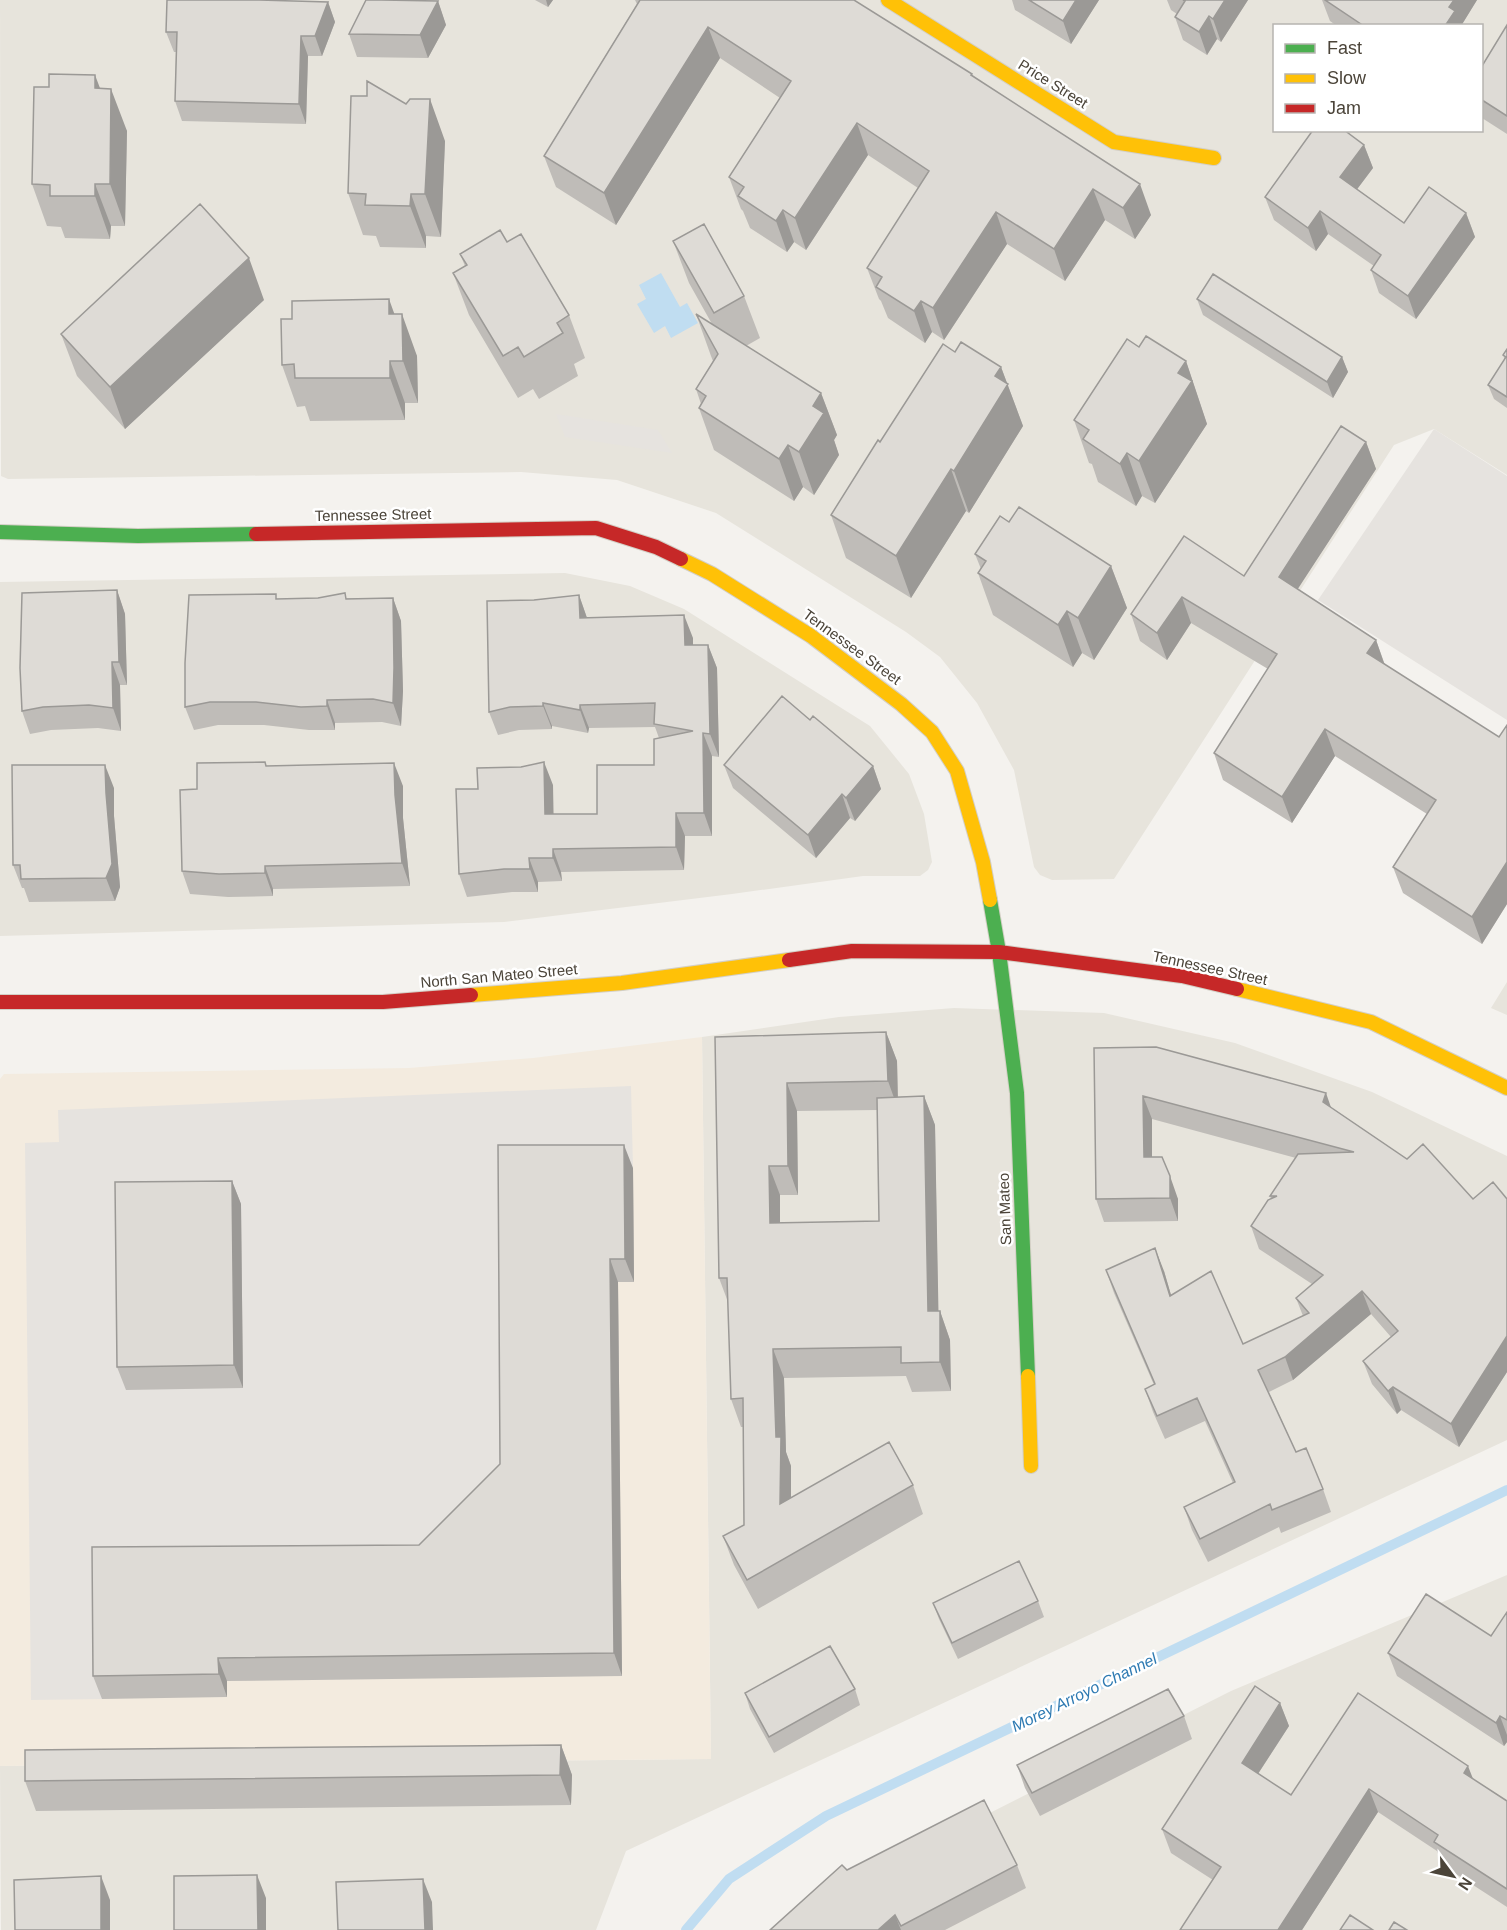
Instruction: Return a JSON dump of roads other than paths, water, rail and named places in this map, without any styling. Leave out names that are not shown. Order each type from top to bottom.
[{"type":"street","name":"Price Street","points":[[888,0],[1114,142],[1214,158]]},
{"type":"street","name":"Tennessee Street","points":[[0,532],[138,536],[596,528],[656,547],[712,574],[811,636],[901,704],[932,732],[957,771],[983,862],[999,952],[1182,976],[1371,1022],[1507,1088]]},
{"type":"street","name":"North San Mateo Street","points":[[0,1002],[383,1002],[621,983],[852,951],[999,952]]},
{"type":"street","name":"San Mateo","points":[[999,952],[1017,1093],[1030,1466]]},
{"type":"water","points":[[661,273],[680,307],[687,303],[698,323],[671,338],[665,326],[654,333],[637,304],[646,299],[639,285]]},
{"type":"waterway","name":"Morey Arroyo Channel","points":[[686,1930],[729,1879],[826,1816],[1507,1490]]}]
